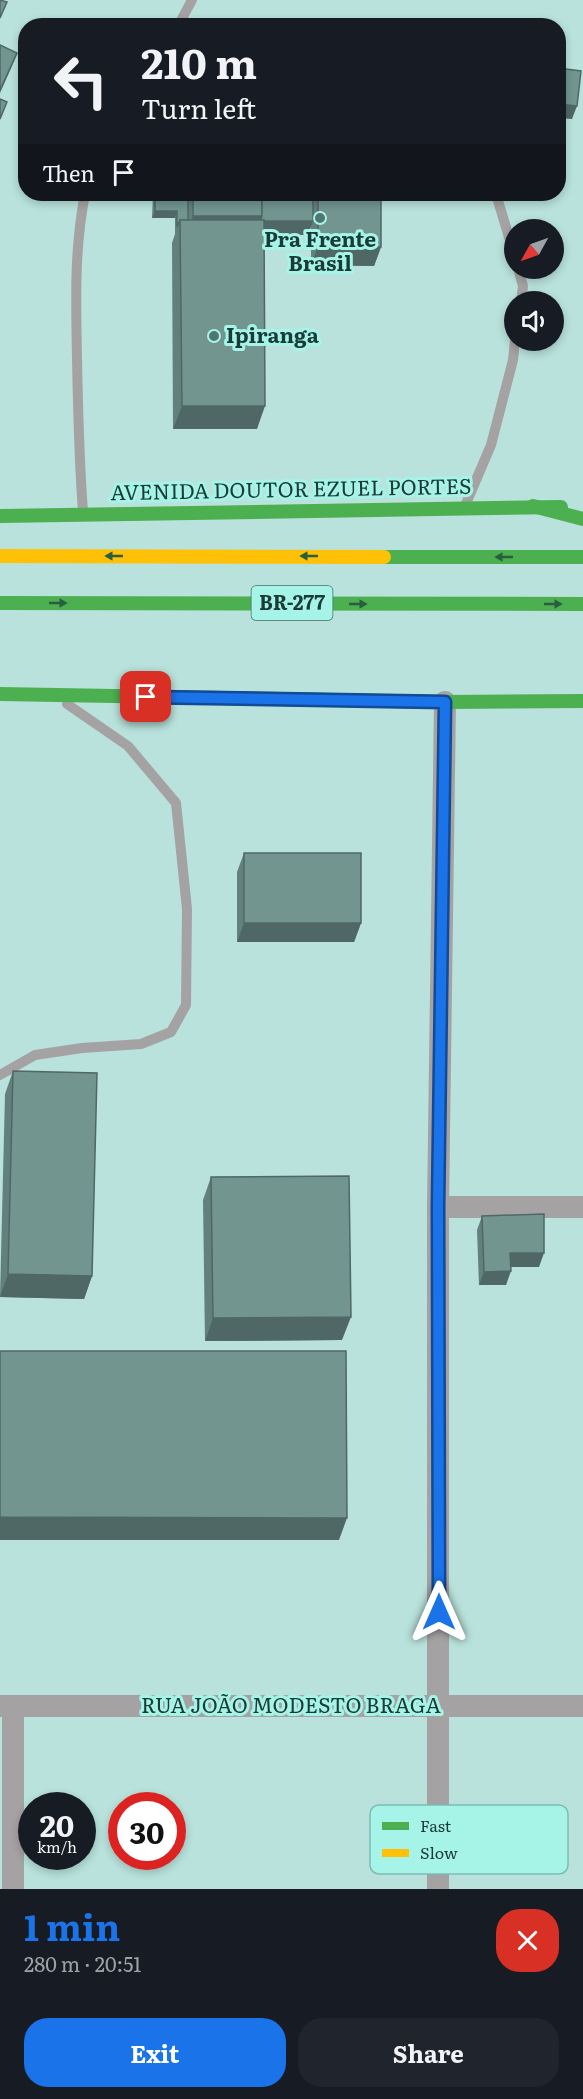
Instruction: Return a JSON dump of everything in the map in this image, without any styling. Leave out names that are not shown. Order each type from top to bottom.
[{"type":"main road","points":[[534,506],[583,519]]},
{"type":"main road","name":"AVENIDA DOUTOR EZUEL PORTES","points":[[0,516],[583,507]]},
{"type":"main road","name":"BR-277","points":[[0,556],[583,556]]},
{"type":"main road","name":"BR-277","points":[[0,603],[583,604]]},
{"type":"main road","points":[[0,694],[445,702],[583,701]]},
{"type":"street","points":[[438,1805],[438,1207],[445,702]]},
{"type":"street","points":[[438,1207],[583,1207]]},
{"type":"street","points":[[7,1706],[13,1889]]},
{"type":"street","name":"RUA JOÃO MODESTO BRAGA","points":[[7,1706],[583,1706]]},
{"type":"street","points":[[438,1874],[438,1889]]},
{"type":"lane","points":[[182,18],[192,0]]},
{"type":"lane","points":[[83,515],[79,466],[75,268],[84,201]]},
{"type":"lane","points":[[498,201],[504,221]]},
{"type":"lane","points":[[464,508],[491,445],[514,351]]},
{"type":"lane","points":[[0,1075],[35,1055],[82,1048],[141,1044],[171,1032],[186,1005],[187,909],[176,803],[128,746],[54,695]]},
{"type":"building","points":[[0,0],[7,2],[0,18]]},
{"type":"building","points":[[0,45],[17,53],[0,90]]},
{"type":"building","points":[[566,69],[581,71],[577,106],[566,105]]},
{"type":"building","points":[[0,99],[7,102],[0,119]]},
{"type":"building","points":[[155,201],[188,201],[188,220],[180,220],[177,227],[177,211],[155,211]]},
{"type":"building","points":[[193,201],[262,201],[262,216],[193,216]]},
{"type":"building","points":[[262,201],[313,201],[313,221],[264,221],[261,220]]},
{"type":"building","points":[[318,201],[381,201],[381,247],[318,246]]},
{"type":"building","name":"Ipiranga","points":[[180,220],[264,220],[265,406],[182,406]]},
{"type":"building","points":[[244,853],[361,853],[361,923],[244,923]]},
{"type":"building","points":[[13,1071],[97,1073],[92,1276],[8,1274]]},
{"type":"building","points":[[349,1176],[351,1317],[213,1318],[211,1177]]},
{"type":"building","points":[[544,1214],[544,1253],[510,1253],[511,1271],[484,1272],[482,1216]]},
{"type":"building","points":[[0,1351],[346,1351],[347,1518],[0,1517]]},
{"type":"traffic: fast","points":[[533,506],[583,519]]},
{"type":"traffic: fast","points":[[0,516],[561,507]]},
{"type":"traffic: fast","points":[[384,557],[583,557]]},
{"type":"traffic: fast","points":[[0,603],[583,604]]},
{"type":"traffic: fast","points":[[0,694],[445,702],[583,701]]},
{"type":"traffic: slow","points":[[0,556],[384,557]]},
{"type":"place","name":"Pra Frente Brasil","points":[[320,218]]},
{"type":"place","name":"Ipiranga","points":[[214,336]]},
{"type":"route","points":[[146,697],[445,702],[438,1207],[439,1612]]}]
